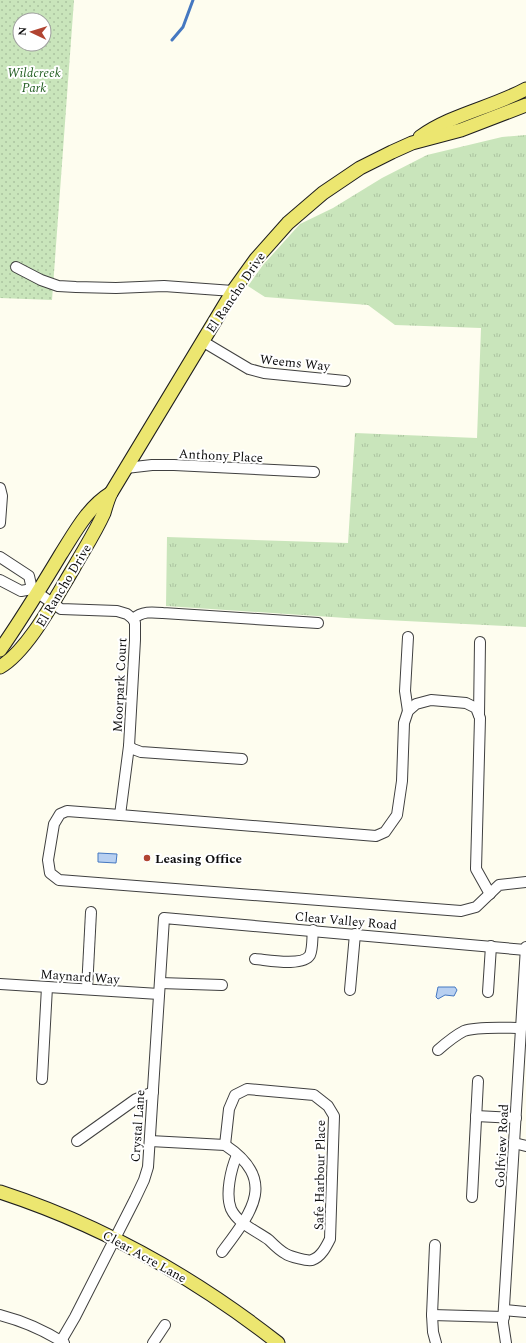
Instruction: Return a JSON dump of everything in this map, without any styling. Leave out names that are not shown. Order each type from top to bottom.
[{"type":"main road","name":"El Rancho Drive","points":[[412,143],[450,120],[500,102],[526,89]]},
{"type":"main road","name":"El Rancho Drive","points":[[0,667],[11,660],[53,603],[98,526],[110,492],[233,291],[268,244],[288,223],[323,193],[360,168],[412,143],[461,130],[526,105]]},
{"type":"main road","name":"El Rancho Drive","points":[[0,650],[19,624],[35,591],[83,520],[100,499],[110,492]]},
{"type":"main road","name":"Clear Acre Lane","points":[[0,1192],[28,1201],[115,1238],[219,1299],[278,1343]]},
{"type":"street","points":[[16,267],[41,280],[58,286],[103,288],[164,286],[233,291]]},
{"type":"street","name":"Weems Way","points":[[202,341],[254,371],[264,374],[345,381]]},
{"type":"street","name":"Anthony Place","points":[[126,468],[174,465],[314,472]]},
{"type":"street","points":[[0,488],[2,496],[0,523]]},
{"type":"street","points":[[0,558],[29,576],[35,591]]},
{"type":"street","points":[[14,566],[3,581],[21,591],[35,591],[61,608],[117,611],[127,614],[133,619],[138,614],[146,612],[318,623]]},
{"type":"street","name":"Moorpark Court","points":[[133,619],[136,630],[128,746],[141,752],[242,759]]},
{"type":"street","points":[[408,637],[406,691],[408,711],[404,723],[402,781],[398,815],[385,832],[376,836],[67,811],[60,814],[54,824],[48,860],[50,873],[59,880],[461,911],[476,907],[499,885],[526,882]]},
{"type":"street","points":[[480,642],[480,718],[476,869],[490,894]]},
{"type":"street","points":[[408,711],[416,704],[431,700],[466,703],[476,708],[479,715]]},
{"type":"street","points":[[120,815],[128,746]]},
{"type":"street","points":[[87,989],[91,912]]},
{"type":"street","name":"Clear Valley Road","points":[[164,918],[526,948]]},
{"type":"street","name":"Crystal Lane","points":[[62,1342],[144,1180],[148,1167],[164,918]]},
{"type":"street","points":[[255,959],[298,962],[305,960],[311,952],[313,930]]},
{"type":"street","points":[[350,990],[356,934]]},
{"type":"street","points":[[488,992],[491,946]]},
{"type":"street","name":"Golfview Road","points":[[506,1343],[504,1335],[504,1314],[514,1143],[522,1071],[521,1028],[525,990],[526,948]]},
{"type":"street","points":[[160,983],[222,985]]},
{"type":"street","name":"Maynard Way","points":[[0,984],[159,994]]},
{"type":"street","points":[[42,1080],[47,987]]},
{"type":"street","points":[[438,1050],[452,1038],[465,1031],[484,1028],[521,1028]]},
{"type":"street","points":[[472,1197],[478,1081]]},
{"type":"street","name":"Safe Harbour Place","points":[[225,1145],[229,1110],[235,1095],[247,1089],[314,1095],[328,1106],[334,1116],[330,1240],[325,1250],[312,1260],[308,1261],[286,1254],[243,1224],[234,1214],[229,1201],[232,1165],[237,1155]]},
{"type":"street","points":[[77,1142],[136,1099],[153,1092]]},
{"type":"street","points":[[476,1116],[516,1118]]},
{"type":"street","points":[[150,1141],[225,1145],[245,1162],[254,1174],[255,1202],[243,1224],[222,1252]]},
{"type":"street","points":[[514,1143],[526,1146]]},
{"type":"street","points":[[435,1245],[432,1332],[436,1343]]},
{"type":"street","points":[[432,1315],[504,1314],[526,1312]]},
{"type":"street","points":[[0,1315],[18,1320],[41,1330],[62,1342]]},
{"type":"street","points":[[153,1343],[165,1325]]},
{"type":"green space","name":"Wildcreek Park","points":[[0,0],[74,0],[52,300],[0,298]]},
{"type":"green space","points":[[526,135],[526,627],[346,618],[166,606],[167,537],[348,543],[355,433],[477,438],[481,328],[395,325],[368,305],[265,297],[248,286],[263,265],[300,224],[333,208],[382,178],[427,155],[502,137]]},
{"type":"water","points":[[98,853],[117,854],[116,863],[98,862]]},
{"type":"water","points":[[438,987],[455,987],[457,990],[454,996],[445,995],[438,999],[436,997]]},
{"type":"waterway","points":[[172,40],[183,27],[193,0]]},
{"type":"place","name":"Leasing Office","points":[[147,858]]}]
